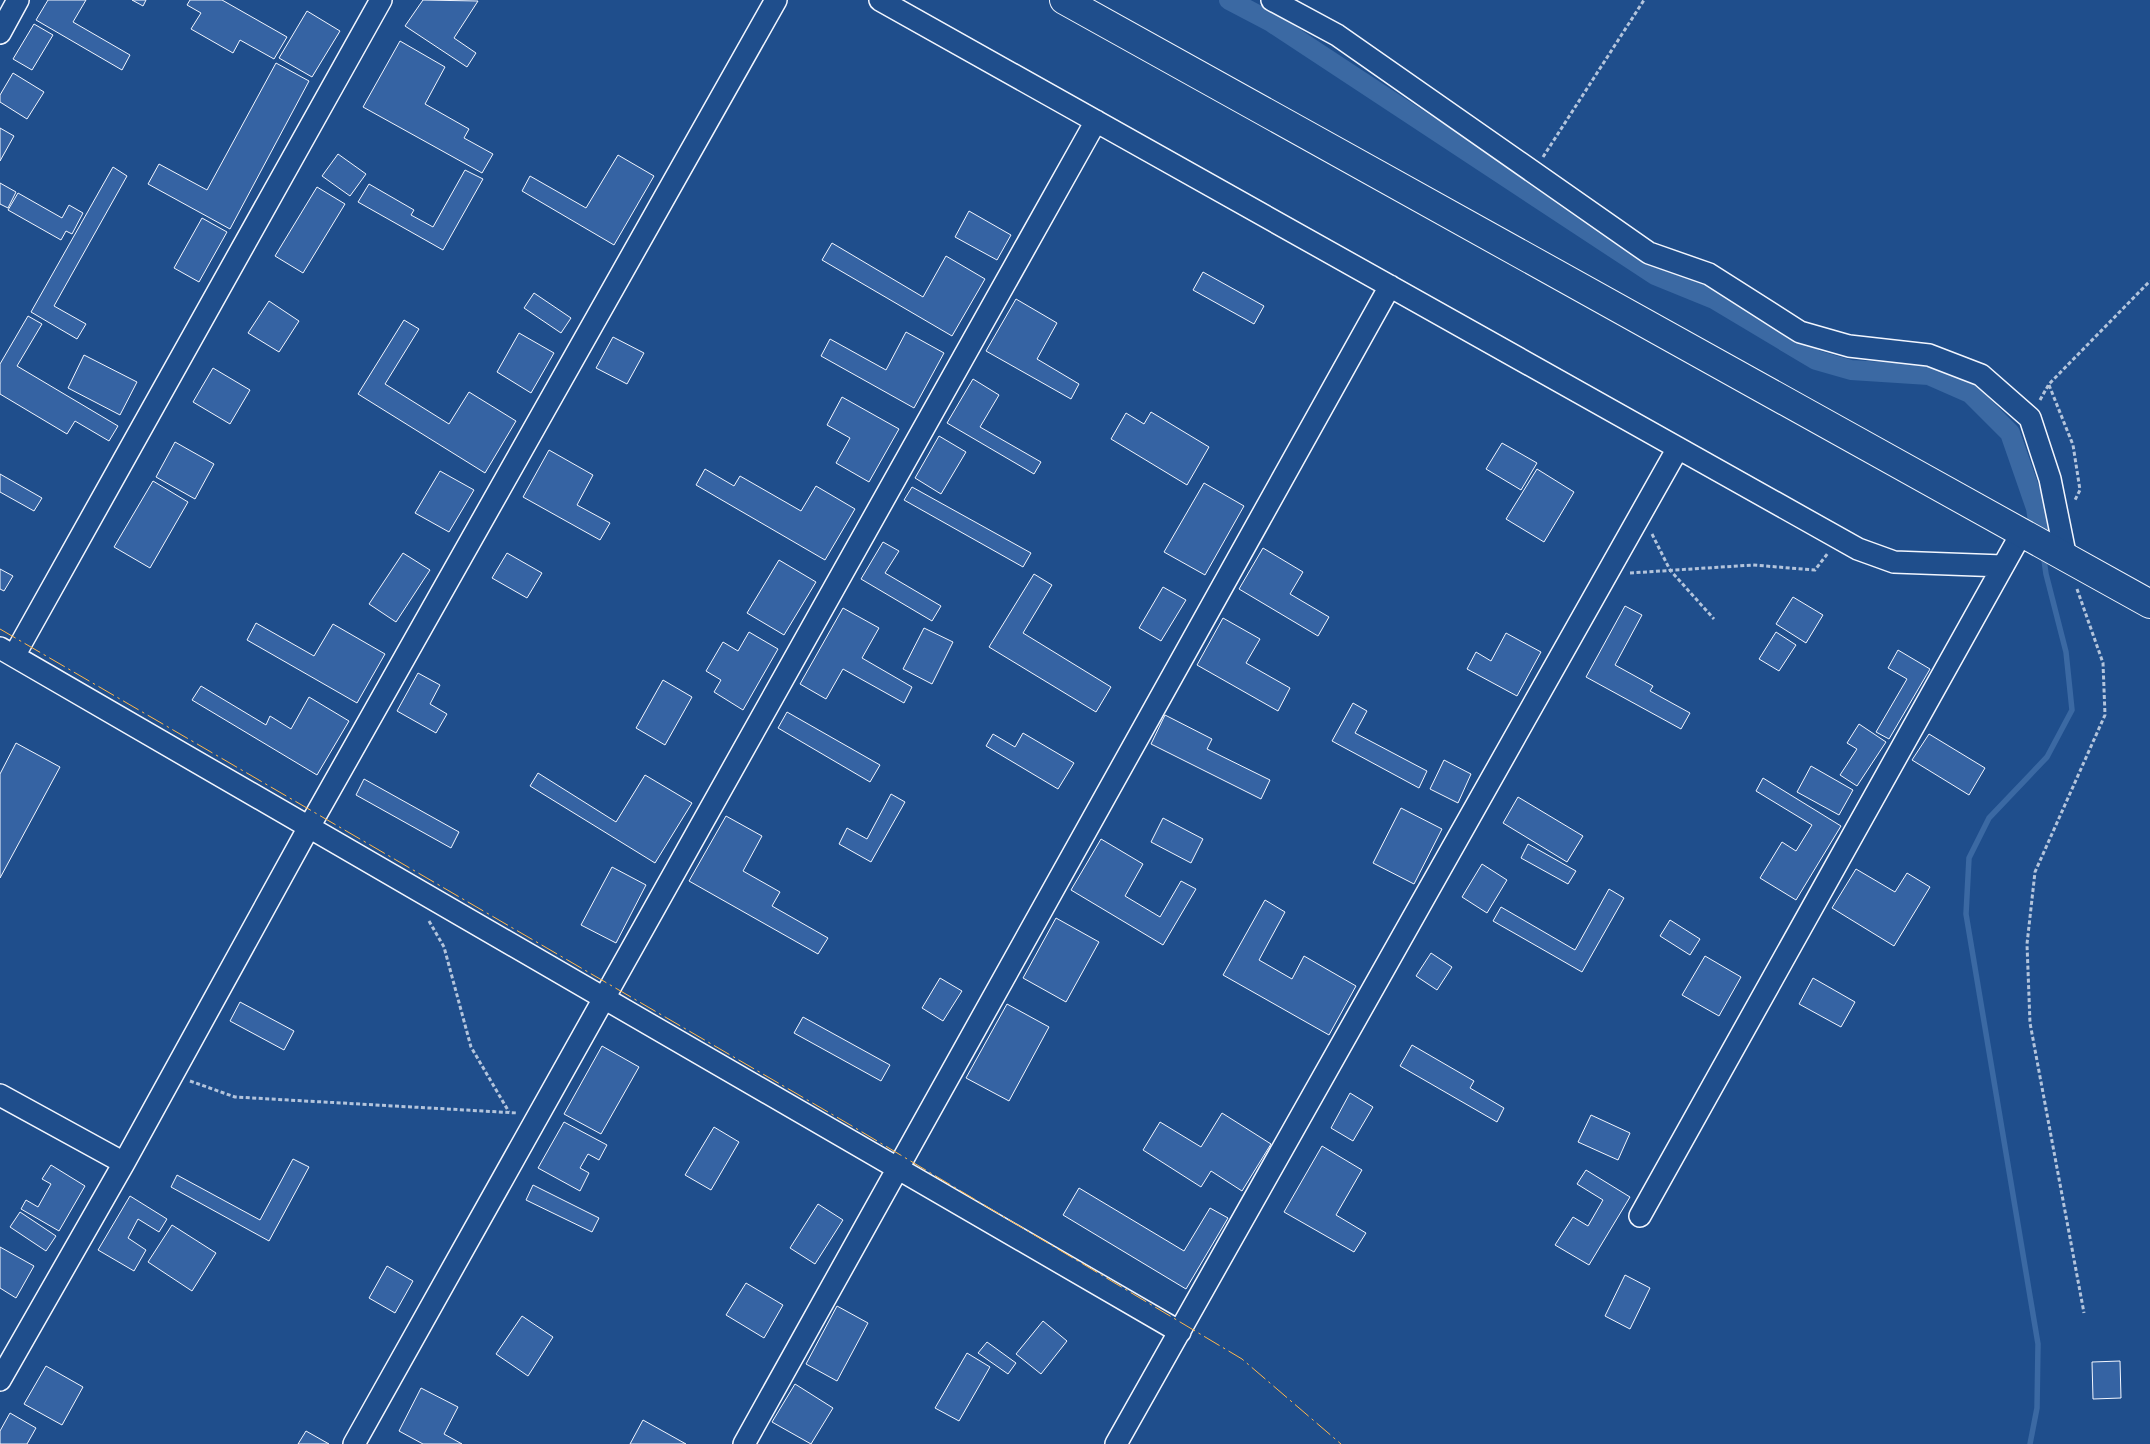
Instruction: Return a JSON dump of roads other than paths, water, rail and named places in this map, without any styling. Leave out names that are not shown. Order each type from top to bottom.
[{"type":"highway","points":[[1064,0],[2021,534],[2063,545],[2150,604]]},
{"type":"street","points":[[0,32],[18,0]]},
{"type":"street","points":[[381,0],[7,652],[1180,1332]]},
{"type":"street","points":[[0,1380],[124,1163],[309,827],[776,0]]},
{"type":"street","points":[[880,0],[1858,549],[1894,562],[2003,566]]},
{"type":"street","points":[[1272,0],[1337,35],[1649,253],[1709,274],[1800,332],[1849,346],[1929,355],[1981,374],[2030,418],[2050,479],[2063,545]]},
{"type":"street","points":[[354,1444],[1096,121]]},
{"type":"street","points":[[744,1444],[1390,286]]},
{"type":"street","points":[[1116,1444],[1678,448]]},
{"type":"street","points":[[1640,1216],[2021,534]]},
{"type":"street","points":[[0,1095],[124,1163]]},
{"type":"waterway","points":[[1229,0],[1271,22],[1655,275],[1714,299],[1816,360],[1851,370],[1929,375],[1970,393],[2010,433],[2036,508],[2041,541]]},
{"type":"waterway","points":[[2030,1444],[2037,1408],[2038,1344],[1966,914],[1969,858],[1989,818],[2047,757],[2072,710],[2066,652],[2046,574],[2043,553]]}]
